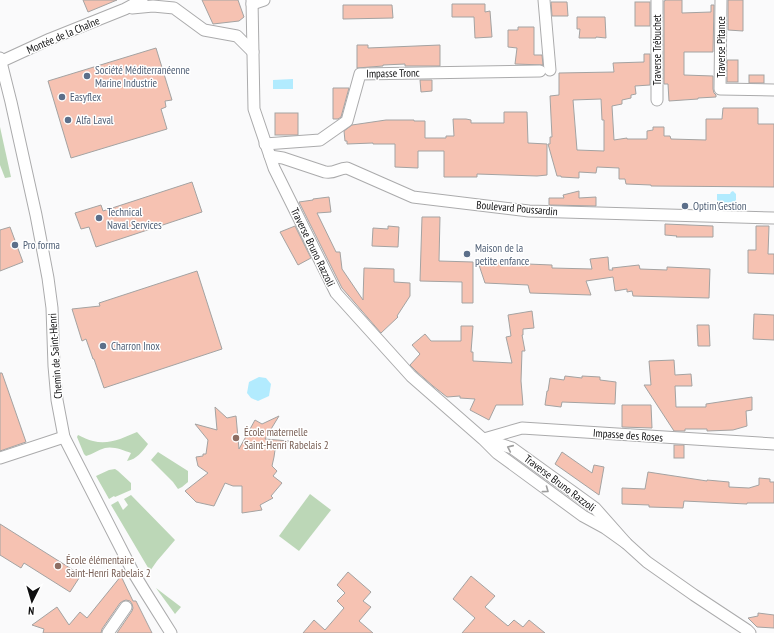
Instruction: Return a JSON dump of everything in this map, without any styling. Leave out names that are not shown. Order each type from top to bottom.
[{"type":"street","name":"Montée de la Chaîne","points":[[0,60],[125,9],[142,0]]},
{"type":"street","points":[[252,2],[264,0]]},
{"type":"street","name":"Impasse Tronc","points":[[265,144],[320,140],[347,121],[360,74],[545,71],[544,0]]},
{"type":"street","name":"Traverse Trébuchet","points":[[656,0],[657,100]]},
{"type":"street","name":"Traverse Pitance","points":[[721,0],[720,89],[774,90]]},
{"type":"street","name":"Traverse Bruno Razzoli","points":[[252,2],[254,109],[274,168],[336,293],[411,376],[483,439],[512,448],[589,503],[626,543],[647,562],[750,633]]},
{"type":"street","name":"Montée de la Chaîne","points":[[125,9],[153,6],[174,8],[204,30],[237,36],[253,52]]},
{"type":"street","name":"Chemin de Saint-Henri","points":[[0,60],[36,214],[48,278],[52,308],[57,400],[64,437],[133,572],[171,633]]},
{"type":"street","name":"Boulevard Poussardin","points":[[270,156],[284,158],[331,173],[342,168],[347,168],[413,197],[529,211],[774,218]]},
{"type":"street","name":"Impasse des Roses","points":[[483,439],[522,428],[774,444]]},
{"type":"street","points":[[0,458],[64,437]]},
{"type":"street","points":[[108,633],[126,607]]},
{"type":"green space","points":[[0,127],[11,177],[5,178],[0,165]]},
{"type":"green space","points":[[137,432],[148,444],[136,457],[127,461],[131,453],[115,448],[105,448],[86,456],[77,437],[78,435],[91,441],[105,442],[116,440]]},
{"type":"green space","points":[[158,452],[188,471],[188,482],[182,487],[178,489],[151,460]]},
{"type":"green space","points":[[115,469],[131,483],[131,490],[109,499],[96,476]]},
{"type":"green space","points":[[310,494],[331,510],[299,551],[279,536]]},
{"type":"green space","points":[[131,495],[175,540],[150,571],[111,505],[118,501],[123,510],[128,505],[124,499]]},
{"type":"green space","points":[[156,588],[181,607],[175,614]]},
{"type":"water","points":[[293,79],[293,89],[273,89],[273,80]]},
{"type":"water","points":[[733,191],[736,194],[736,202],[717,203],[717,194],[730,194]]},
{"type":"water","points":[[259,377],[266,378],[271,384],[269,396],[258,401],[251,398],[247,393],[249,382]]},
{"type":"building","points":[[83,0],[117,0],[88,12]]},
{"type":"building","points":[[202,0],[238,0],[244,17],[239,21],[213,24]]},
{"type":"building","points":[[665,0],[682,0],[682,13],[711,12],[711,5],[714,5],[713,52],[684,52],[684,75],[713,76],[713,89],[716,97],[669,101],[668,84],[664,84]]},
{"type":"building","points":[[728,0],[743,0],[743,31],[728,30]]},
{"type":"building","points":[[551,2],[567,2],[568,16],[552,16]]},
{"type":"building","points":[[635,2],[650,2],[650,26],[635,26]]},
{"type":"building","points":[[452,4],[485,4],[485,12],[490,11],[492,37],[475,38],[474,17],[452,17]]},
{"type":"building","points":[[343,5],[392,5],[393,18],[343,19]]},
{"type":"building","points":[[577,17],[605,17],[606,38],[579,38],[580,29],[577,29]]},
{"type":"building","points":[[518,27],[534,27],[534,55],[542,55],[543,65],[515,64],[517,48],[508,47],[508,30],[518,30]]},
{"type":"building","points":[[357,45],[368,45],[368,48],[440,45],[440,66],[405,66],[405,64],[357,68]]},
{"type":"building","points":[[156,48],[172,100],[165,101],[166,107],[161,109],[167,129],[71,158],[48,81]]},
{"type":"building","points":[[644,54],[650,54],[650,85],[635,86],[636,94],[631,95],[631,98],[622,100],[622,104],[612,106],[614,140],[627,138],[647,139],[647,131],[653,130],[653,127],[664,127],[664,136],[670,136],[671,139],[706,140],[706,119],[722,119],[723,108],[758,108],[758,124],[774,124],[774,187],[651,186],[626,184],[625,179],[619,179],[619,168],[597,167],[596,173],[579,172],[579,178],[557,176],[548,144],[550,144],[550,137],[552,137],[550,96],[559,95],[559,73],[614,72],[613,63],[644,62]],"holes":[[[601,99],[602,120],[604,120],[604,151],[577,150],[573,100]]]},
{"type":"building","points":[[727,60],[738,60],[738,82],[727,82]]},
{"type":"building","points":[[749,75],[764,75],[764,83],[749,83]]},
{"type":"building","points":[[420,80],[432,80],[432,91],[421,92]]},
{"type":"building","points":[[333,88],[349,88],[341,117],[338,119],[333,119]]},
{"type":"building","points":[[504,112],[527,112],[528,143],[547,144],[547,175],[477,174],[477,177],[444,177],[444,151],[418,151],[418,168],[395,167],[395,144],[347,144],[347,141],[345,141],[344,131],[352,125],[386,120],[425,121],[425,138],[446,138],[446,136],[454,136],[453,119],[471,120],[471,123],[504,123]]},
{"type":"building","points":[[275,113],[298,113],[298,135],[275,135]]},
{"type":"building","points":[[192,182],[202,212],[96,247],[89,227],[81,229],[75,213],[101,205],[103,211]]},
{"type":"building","points":[[579,191],[579,198],[596,197],[596,206],[549,205],[549,198],[564,198],[563,195]]},
{"type":"building","points":[[329,197],[331,212],[317,213],[336,252],[340,252],[342,269],[363,300],[364,268],[394,269],[394,282],[410,283],[410,296],[397,316],[398,317],[381,333],[342,288],[299,202]]},
{"type":"building","points":[[422,217],[440,217],[439,261],[473,262],[473,303],[462,303],[462,282],[420,281]]},
{"type":"building","points":[[665,224],[713,226],[713,237],[676,237],[677,236],[665,235]]},
{"type":"building","points":[[295,226],[311,258],[298,265],[280,232]]},
{"type":"building","points":[[388,226],[399,227],[398,247],[372,246],[373,228],[388,229]]},
{"type":"building","points":[[756,226],[769,226],[768,254],[774,254],[774,274],[748,273],[748,250],[756,250]]},
{"type":"building","points":[[10,227],[23,262],[0,271],[0,230]]},
{"type":"building","points":[[608,257],[609,270],[613,270],[612,268],[639,265],[640,269],[667,270],[667,267],[710,269],[709,298],[633,296],[632,291],[627,292],[627,289],[615,291],[613,277],[586,281],[591,295],[530,293],[528,285],[485,283],[478,262],[552,265],[552,268],[592,269],[590,259]]},
{"type":"building","points":[[197,271],[222,349],[104,388],[86,339],[82,341],[72,309],[100,306],[99,303]]},
{"type":"building","points":[[532,311],[534,328],[523,329],[522,335],[525,351],[522,351],[521,381],[523,405],[496,405],[489,420],[470,410],[475,399],[460,398],[460,396],[447,397],[410,365],[420,354],[412,345],[425,334],[431,341],[461,341],[461,326],[473,326],[471,352],[473,352],[473,361],[512,363],[506,337],[511,336],[508,315]]},
{"type":"building","points":[[754,314],[774,315],[774,340],[753,339]]},
{"type":"building","points":[[697,325],[709,325],[710,346],[698,346]]},
{"type":"building","points":[[674,360],[675,375],[691,374],[692,386],[675,386],[676,407],[706,407],[706,404],[752,397],[752,410],[746,411],[747,426],[733,430],[707,431],[707,429],[685,429],[685,431],[674,431],[644,385],[651,385],[649,361]]},
{"type":"building","points":[[0,373],[2,373],[26,442],[0,451]]},
{"type":"building","points":[[565,376],[582,378],[582,376],[600,377],[600,380],[616,382],[615,404],[562,402],[561,407],[545,405],[550,378],[564,380]]},
{"type":"building","points":[[622,405],[651,405],[652,428],[622,427]]},
{"type":"building","points":[[215,407],[227,418],[236,416],[239,449],[255,420],[262,424],[279,416],[265,439],[289,441],[275,450],[272,466],[277,471],[273,476],[282,483],[271,496],[273,498],[260,505],[262,510],[242,513],[242,486],[233,486],[225,483],[214,506],[196,502],[185,491],[208,473],[198,466],[196,457],[206,454],[208,440],[195,424],[217,430]]},
{"type":"building","points":[[674,445],[684,445],[684,458],[674,458]]},
{"type":"building","points":[[562,452],[592,473],[594,465],[604,467],[599,495],[555,464]]},
{"type":"building","points":[[648,472],[707,481],[729,482],[729,487],[749,488],[759,485],[759,478],[770,479],[770,482],[774,482],[774,503],[747,504],[684,501],[683,508],[649,507],[649,505],[622,504],[622,488],[645,489]]},
{"type":"building","points":[[0,524],[81,575],[70,592],[24,563],[21,568],[0,555]]},
{"type":"building","points":[[348,572],[371,592],[363,601],[371,607],[359,621],[373,633],[303,633],[314,620],[325,630],[344,608],[337,601],[345,593],[337,585]]},
{"type":"building","points":[[121,576],[133,601],[136,601],[152,633],[117,633],[133,608],[130,601],[126,600],[120,603],[102,629],[101,633],[43,633],[44,629],[32,625],[57,607],[69,625],[80,612],[87,618]]},
{"type":"building","points":[[471,576],[495,596],[485,607],[508,626],[514,620],[523,627],[529,620],[545,633],[462,633],[475,618],[453,599]]},
{"type":"building","points":[[758,613],[774,615],[774,628],[757,627],[748,618],[758,616]]},
{"type":"place","name":"Société Méditerranéenne Marine Industrie","points":[[87,76]]},
{"type":"place","name":"Easyflex","points":[[62,97]]},
{"type":"place","name":"Alfa Laval","points":[[68,120]]},
{"type":"place","name":"Optim'Gestion","points":[[685,206]]},
{"type":"place","name":"Technical Naval Services","points":[[99,218]]},
{"type":"place","name":"Pro forma","points":[[15,245]]},
{"type":"place","name":"Maison de la petite enfance","points":[[467,254]]},
{"type":"place","name":"Charron Inox","points":[[103,346]]},
{"type":"place","name":"École maternelle Saint-Henri Rabelais 2","points":[[236,438]]},
{"type":"place","name":"École élémentaire Saint-Henri Rabelais 2","points":[[58,566]]}]
